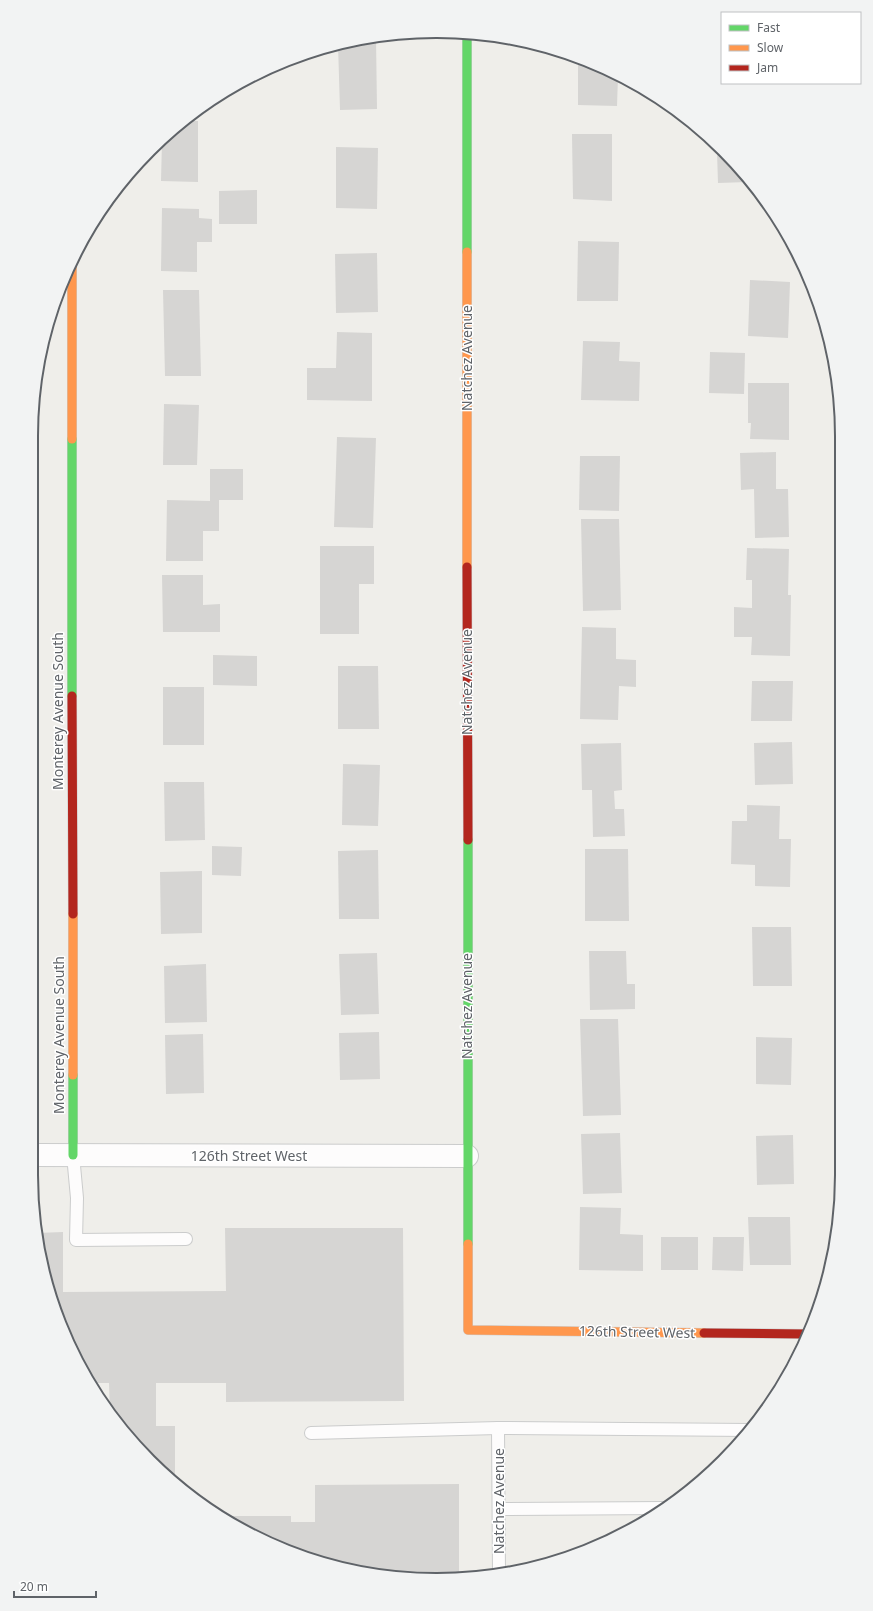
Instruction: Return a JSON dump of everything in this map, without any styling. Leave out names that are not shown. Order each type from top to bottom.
[{"type":"street","name":"Natchez Avenue","points":[[467,39],[468,1330]]},
{"type":"street","name":"Monterey Avenue South","points":[[72,275],[73,1155]]},
{"type":"street","name":"126th Street West","points":[[38,1155],[467,1156]]},
{"type":"street","name":"126th Street West","points":[[468,1330],[802,1334]]},
{"type":"lane","points":[[73,1155],[76,1198],[76,1240],[186,1239]]},
{"type":"lane","points":[[311,1433],[498,1428],[742,1430]]},
{"type":"lane","name":"Natchez Avenue","points":[[498,1428],[499,1568]]},
{"type":"lane","points":[[499,1509],[655,1508]]},
{"type":"building","points":[[376,43],[377,109],[340,110],[338,51]]},
{"type":"building","points":[[578,64],[618,82],[617,106],[578,105]]},
{"type":"building","points":[[193,121],[198,121],[198,182],[161,181],[162,149]]},
{"type":"building","points":[[572,134],[612,134],[612,201],[573,199]]},
{"type":"building","points":[[336,147],[378,148],[377,209],[336,208]]},
{"type":"building","points":[[717,154],[743,182],[718,183]]},
{"type":"building","points":[[257,190],[257,224],[219,224],[219,191]]},
{"type":"building","points":[[162,208],[199,209],[199,218],[212,219],[212,242],[197,242],[197,272],[161,271]]},
{"type":"building","points":[[578,241],[619,242],[618,301],[577,301]]},
{"type":"building","points":[[377,253],[378,312],[336,313],[335,254]]},
{"type":"building","points":[[750,280],[790,282],[788,338],[748,336]]},
{"type":"building","points":[[163,290],[199,290],[201,376],[165,376]]},
{"type":"building","points":[[337,332],[372,333],[372,401],[307,400],[307,368],[336,368]]},
{"type":"building","points":[[583,341],[620,342],[619,361],[640,362],[639,401],[581,400]]},
{"type":"building","points":[[710,352],[745,353],[744,394],[709,393]]},
{"type":"building","points":[[748,383],[789,383],[789,440],[750,439],[751,423],[748,423]]},
{"type":"building","points":[[164,404],[199,405],[197,465],[163,465]]},
{"type":"building","points":[[337,437],[376,438],[373,528],[334,527]]},
{"type":"building","points":[[776,452],[776,489],[788,489],[789,537],[755,538],[754,489],[741,490],[740,453]]},
{"type":"building","points":[[580,456],[620,456],[619,511],[579,510]]},
{"type":"building","points":[[210,469],[243,469],[243,500],[219,500],[219,531],[203,531],[203,561],[166,561],[167,500],[210,501]]},
{"type":"building","points":[[581,519],[619,519],[621,610],[583,611]]},
{"type":"building","points":[[320,546],[374,546],[374,584],[359,584],[359,634],[320,634]]},
{"type":"building","points":[[747,548],[789,549],[788,595],[791,595],[790,656],[751,655],[752,637],[734,637],[734,607],[752,608],[752,580],[746,580]]},
{"type":"building","points":[[162,575],[203,575],[203,605],[220,604],[220,632],[163,632]]},
{"type":"building","points":[[582,627],[616,628],[616,659],[636,660],[636,687],[619,686],[618,720],[580,719]]},
{"type":"building","points":[[213,655],[257,656],[257,686],[213,685]]},
{"type":"building","points":[[338,666],[378,666],[379,729],[338,729]]},
{"type":"building","points":[[752,681],[793,681],[792,721],[751,721]]},
{"type":"building","points":[[163,687],[204,687],[204,745],[163,745]]},
{"type":"building","points":[[792,742],[793,784],[755,785],[754,743]]},
{"type":"building","points":[[621,743],[622,790],[614,791],[615,809],[624,809],[625,836],[593,837],[592,790],[582,790],[581,744]]},
{"type":"building","points":[[343,764],[380,765],[378,826],[342,825]]},
{"type":"building","points":[[164,782],[204,782],[205,840],[165,841]]},
{"type":"building","points":[[747,805],[780,806],[779,839],[791,839],[790,887],[755,886],[755,865],[731,864],[732,821],[747,821]]},
{"type":"building","points":[[212,846],[242,847],[241,876],[212,875]]},
{"type":"building","points":[[585,849],[628,849],[629,921],[585,921]]},
{"type":"building","points":[[378,850],[379,919],[339,919],[338,851]]},
{"type":"building","points":[[202,871],[202,933],[161,934],[160,872]]},
{"type":"building","points":[[752,927],[791,927],[792,986],[753,986]]},
{"type":"building","points":[[589,951],[626,951],[627,984],[635,984],[635,1009],[590,1010]]},
{"type":"building","points":[[377,953],[379,1014],[341,1015],[339,954]]},
{"type":"building","points":[[206,964],[207,1022],[165,1023],[164,966]]},
{"type":"building","points":[[580,1019],[618,1019],[621,1115],[583,1116]]},
{"type":"building","points":[[379,1032],[380,1079],[340,1080],[339,1033]]},
{"type":"building","points":[[203,1034],[204,1093],[166,1094],[165,1035]]},
{"type":"building","points":[[756,1037],[792,1038],[791,1085],[756,1084]]},
{"type":"building","points":[[620,1133],[622,1193],[583,1194],[581,1134]]},
{"type":"building","points":[[793,1135],[794,1184],[757,1185],[756,1136]]},
{"type":"building","points":[[580,1207],[621,1208],[620,1234],[643,1235],[643,1271],[579,1270]]},
{"type":"building","points":[[748,1217],[790,1217],[791,1265],[750,1265]]},
{"type":"building","points":[[225,1228],[403,1228],[404,1401],[226,1402],[226,1383],[156,1383],[156,1426],[175,1426],[175,1475],[155,1456],[120,1417],[110,1402],[109,1383],[97,1383],[91,1374],[68,1327],[59,1303],[42,1233],[63,1232],[63,1292],[226,1291]]},
{"type":"building","points":[[661,1237],[698,1237],[698,1270],[661,1270]]},
{"type":"building","points":[[713,1237],[744,1237],[743,1271],[712,1270]]},
{"type":"building","points":[[459,1484],[459,1572],[436,1573],[384,1570],[333,1559],[284,1543],[231,1516],[291,1516],[291,1522],[315,1522],[315,1485]]},
{"type":"traffic: fast","points":[[467,39],[467,252]]},
{"type":"traffic: fast","points":[[72,439],[72,696]]},
{"type":"traffic: fast","points":[[468,840],[468,1244]]},
{"type":"traffic: fast","points":[[73,1075],[73,1155]]},
{"type":"traffic: slow","points":[[467,252],[467,567]]},
{"type":"traffic: slow","points":[[72,275],[72,439]]},
{"type":"traffic: slow","points":[[73,914],[73,1075]]},
{"type":"traffic: slow","points":[[468,1244],[468,1330],[704,1333]]},
{"type":"traffic: jam","points":[[467,567],[468,840]]},
{"type":"traffic: jam","points":[[72,696],[73,914]]},
{"type":"traffic: jam","points":[[704,1333],[802,1334]]}]
